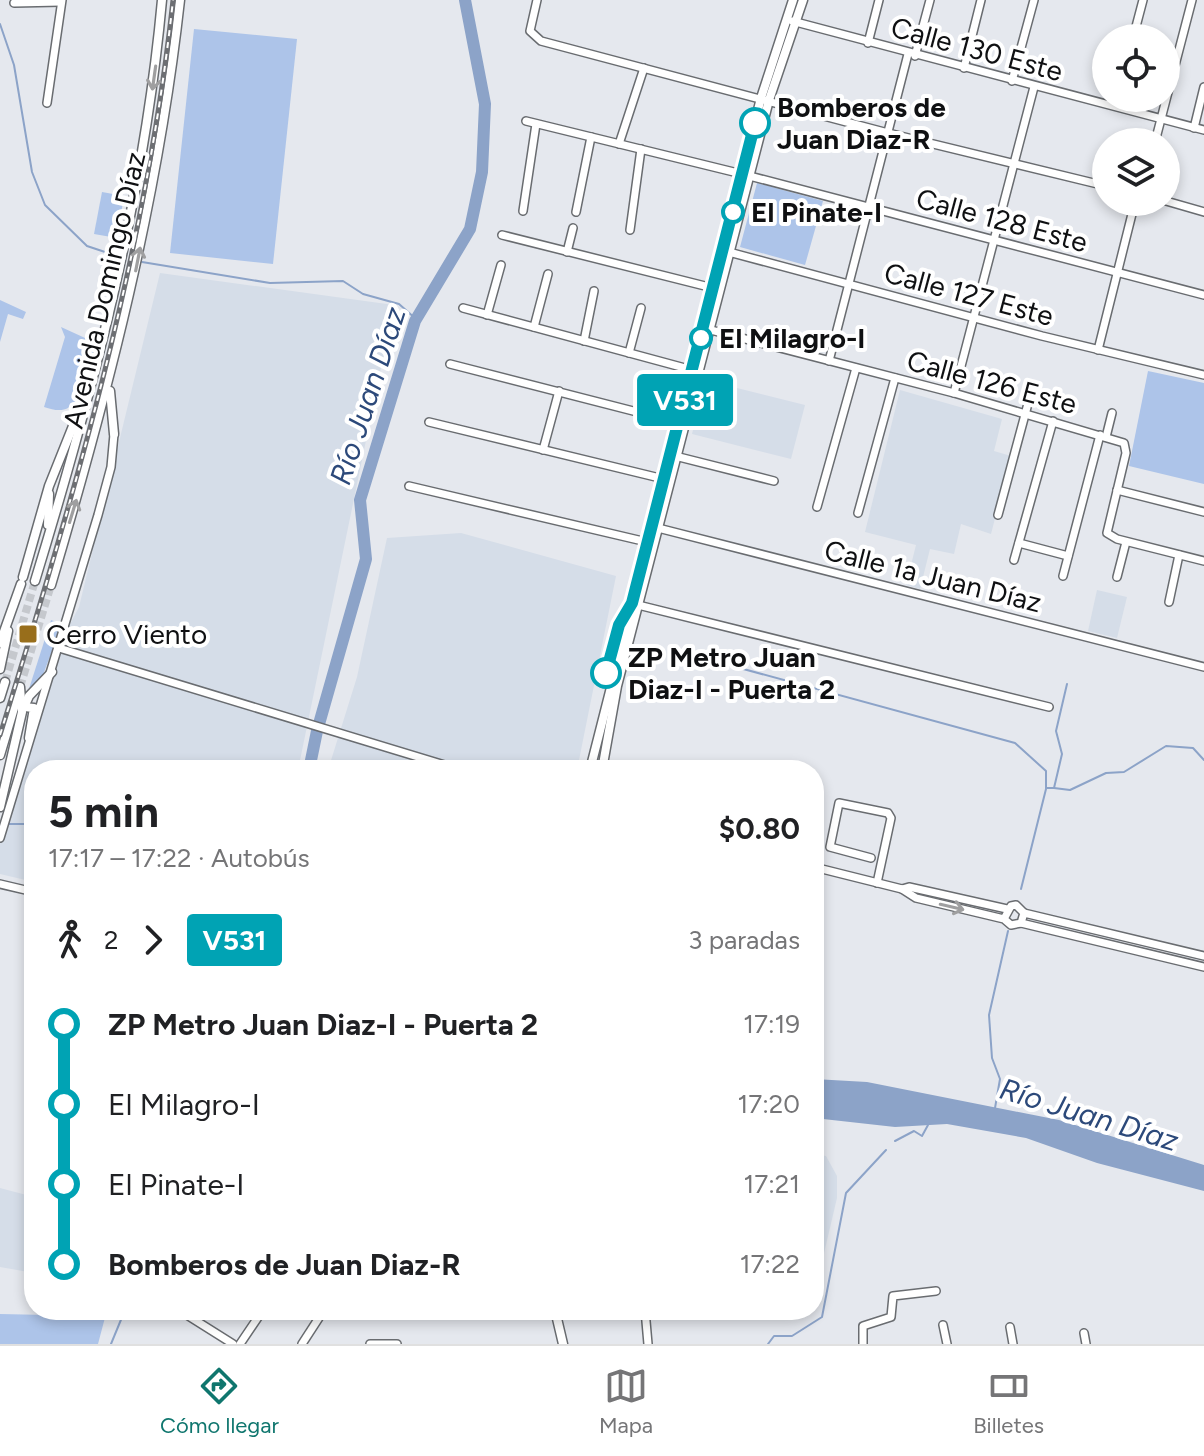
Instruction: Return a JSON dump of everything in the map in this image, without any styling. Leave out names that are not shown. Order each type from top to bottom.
[{"type":"main road","name":"Avenida Domingo Díaz","points":[[47,542],[91,379],[138,175],[162,0]]},
{"type":"main road","name":"Avenida Domingo Díaz","points":[[51,585],[110,378],[153,184],[180,0]]},
{"type":"main road","points":[[593,760],[765,99],[790,21],[793,0]]},
{"type":"main road","points":[[790,21],[803,0]]},
{"type":"main road","points":[[110,378],[114,434]]},
{"type":"main road","points":[[26,581],[49,486],[91,379]]},
{"type":"main road","points":[[0,643],[17,596],[47,542],[49,486]]},
{"type":"main road","points":[[604,760],[647,542],[655,528]]},
{"type":"main road","points":[[0,669],[9,618]]},
{"type":"main road","points":[[0,753],[22,713],[52,672]]},
{"type":"main road","points":[[0,698],[5,682]]},
{"type":"main road","points":[[0,753],[20,687],[22,713],[0,807]]},
{"type":"main road","points":[[22,713],[34,708],[29,738]]},
{"type":"main road","points":[[557,1320],[563,1344]]},
{"type":"street","points":[[537,0],[530,31],[533,37],[888,133],[1092,182]]},
{"type":"street","points":[[868,43],[879,0]]},
{"type":"street","points":[[829,361],[888,133],[930,0]]},
{"type":"street","points":[[964,68],[981,0]]},
{"type":"street","points":[[1012,81],[1034,0]]},
{"type":"street","points":[[1137,24],[1143,0]]},
{"type":"street","points":[[1159,128],[1192,0]]},
{"type":"street","points":[[14,3],[62,1],[47,103]]},
{"type":"street","name":"Calle 130 Este","points":[[790,21],[1092,102]]},
{"type":"street","points":[[619,144],[644,68]]},
{"type":"street","points":[[954,393],[1034,87]]},
{"type":"street","points":[[1194,128],[1204,87]]},
{"type":"street","name":"Calle 130 Este","points":[[1131,112],[1204,130]]},
{"type":"street","name":"Calle 128 Este","points":[[526,121],[1204,295]]},
{"type":"street","points":[[523,211],[536,124]]},
{"type":"street","points":[[576,212],[591,137]]},
{"type":"street","points":[[630,230],[641,149]]},
{"type":"street","points":[[1180,205],[1204,212]]},
{"type":"street","points":[[1098,350],[1132,216]]},
{"type":"street","points":[[567,252],[573,228]]},
{"type":"street","points":[[502,235],[717,289]]},
{"type":"street","name":"Calle 127 Este","points":[[727,251],[1098,350],[1204,375]]},
{"type":"street","points":[[487,315],[501,265]]},
{"type":"street","points":[[534,327],[548,274]]},
{"type":"street","points":[[584,341],[594,291]]},
{"type":"street","points":[[463,308],[696,371]]},
{"type":"street","points":[[629,353],[641,308]]},
{"type":"street","name":"Calle 126 Este","points":[[707,329],[954,393],[1103,436],[1126,447],[1117,490]]},
{"type":"street","points":[[450,364],[682,423]]},
{"type":"street","points":[[817,507],[856,368]]},
{"type":"street","points":[[858,513],[895,378]]},
{"type":"street","points":[[998,515],[1033,385]]},
{"type":"street","points":[[543,450],[559,391]]},
{"type":"street","points":[[1063,576],[1112,413]]},
{"type":"street","points":[[1014,560],[1053,421]]},
{"type":"street","points":[[429,422],[668,480]]},
{"type":"street","points":[[0,838],[101,503],[114,434]]},
{"type":"street","points":[[674,456],[774,481]]},
{"type":"street","points":[[409,486],[647,542]]},
{"type":"street","points":[[1204,512],[1117,490],[1107,533],[1126,542],[1204,561]]},
{"type":"street","name":"Calle 1a Juan Díaz","points":[[655,528],[1204,667]]},
{"type":"street","points":[[1117,577],[1126,542]]},
{"type":"street","points":[[1019,543],[1068,556]]},
{"type":"street","points":[[1169,602],[1179,555]]},
{"type":"street","points":[[635,604],[1049,707]]},
{"type":"street","points":[[59,648],[428,760]]},
{"type":"street","points":[[871,858],[830,847],[841,802],[888,813],[891,818],[877,883]]},
{"type":"street","points":[[824,870],[902,889],[916,898],[1004,919],[1011,925],[1021,923],[1204,967]]},
{"type":"street","points":[[0,884],[24,890]]},
{"type":"street","points":[[902,889],[909,887],[1007,909],[1016,905],[1024,913],[1204,956]]},
{"type":"street","points":[[1004,919],[1007,909]]},
{"type":"street","points":[[1021,923],[1024,913]]},
{"type":"street","points":[[863,1344],[863,1326],[891,1317],[893,1296],[936,1291]]},
{"type":"street","points":[[195,1320],[233,1344]]},
{"type":"street","points":[[240,1344],[256,1320]]},
{"type":"street","points":[[302,1344],[318,1320]]},
{"type":"street","points":[[646,1320],[648,1344]]},
{"type":"street","points":[[943,1325],[947,1344]]},
{"type":"street","points":[[1010,1327],[1013,1344]]},
{"type":"street","points":[[1084,1333],[1086,1344]]},
{"type":"street","points":[[370,1344],[397,1344]]},
{"type":"shaded area","points":[[194,29],[297,39],[273,264],[170,253]]},
{"type":"shaded area","points":[[757,183],[823,201],[805,265],[740,247]]},
{"type":"shaded area","points":[[102,192],[124,196],[117,238],[94,234]]},
{"type":"shaded area","points":[[160,273],[394,305],[300,760],[24,760],[24,880],[0,874],[0,842],[18,774],[57,649],[79,607]]},
{"type":"shaded area","points":[[0,300],[26,312],[23,319],[8,314],[0,342]]},
{"type":"shaded area","points":[[61,327],[96,343],[78,399],[67,409],[59,410],[44,407],[65,337]]},
{"type":"shaded area","points":[[1148,371],[1204,383],[1204,484],[1129,466]]},
{"type":"shaded area","points":[[705,380],[805,405],[791,459],[692,434]]},
{"type":"shaded area","points":[[900,390],[1002,419],[994,451],[1011,456],[991,534],[961,524],[954,554],[930,549],[920,589],[906,585],[916,545],[865,532]]},
{"type":"shaded area","points":[[461,533],[616,576],[579,760],[331,760],[357,677],[387,538]]},
{"type":"shaded area","points":[[1097,590],[1127,597],[1117,638],[1088,631]]},
{"type":"shaded area","points":[[51,620],[62,624],[40,683],[27,695]]},
{"type":"shaded area","points":[[824,1080],[867,1082],[1059,1120],[1204,1165],[1204,1191],[1097,1163],[1026,1138],[947,1124],[895,1127],[824,1119]]},
{"type":"shaded area","points":[[824,1156],[837,1176],[837,1198],[824,1253]]},
{"type":"shaded area","points":[[0,1188],[24,1194],[24,1271],[0,1267]]},
{"type":"shaded area","points":[[0,1314],[24,1315],[24,1320],[104,1320],[98,1344],[0,1344]]},
{"type":"waterway","name":"Río Juan Díaz","points":[[311,760],[366,559],[360,500],[415,321],[470,229],[482,172],[485,104],[465,0]]},
{"type":"waterway","points":[[0,24],[14,65],[32,172],[45,205],[87,246],[114,255]]},
{"type":"waterway","points":[[142,262],[270,283],[343,281],[363,294],[399,304],[416,319]]},
{"type":"waterway","points":[[703,658],[1015,743],[1046,771],[1046,789],[1021,889]]},
{"type":"waterway","points":[[1047,788],[1054,788],[1062,754],[1056,731],[1067,684]]},
{"type":"waterway","points":[[1054,788],[1070,790],[1106,773],[1124,772],[1166,746],[1193,748],[1204,760]]},
{"type":"waterway","points":[[8,824],[24,824]]},
{"type":"waterway","points":[[995,1108],[1000,1079],[992,1058],[989,1015],[1008,931]]},
{"type":"waterway","points":[[895,1141],[914,1131],[922,1136],[928,1125]]},
{"type":"waterway","points":[[824,1307],[846,1193],[886,1150]]},
{"type":"waterway","points":[[111,1344],[121,1320]]},
{"type":"waterway","points":[[768,1344],[774,1336],[792,1336],[817,1320]]},
{"type":"tunnel","points":[[5,682],[35,581]]},
{"type":"tunnel","points":[[20,687],[51,585]]},
{"type":"railway","points":[[0,735],[81,463],[126,280],[161,94],[173,0]]},
{"type":"bus line","name":"V531","points":[[606,673],[619,625],[632,603],[755,123]]},
{"type":"place","name":"Bomberos de Juan Diaz-R","points":[[755,123]]},
{"type":"place","name":"El Pinate-I","points":[[733,212]]},
{"type":"place","name":"El Milagro-I","points":[[701,338]]},
{"type":"place","name":"Cerro Viento","points":[[28,634]]},
{"type":"place","name":"ZP Metro Juan Diaz-I - Puerta 2","points":[[606,673]]}]
